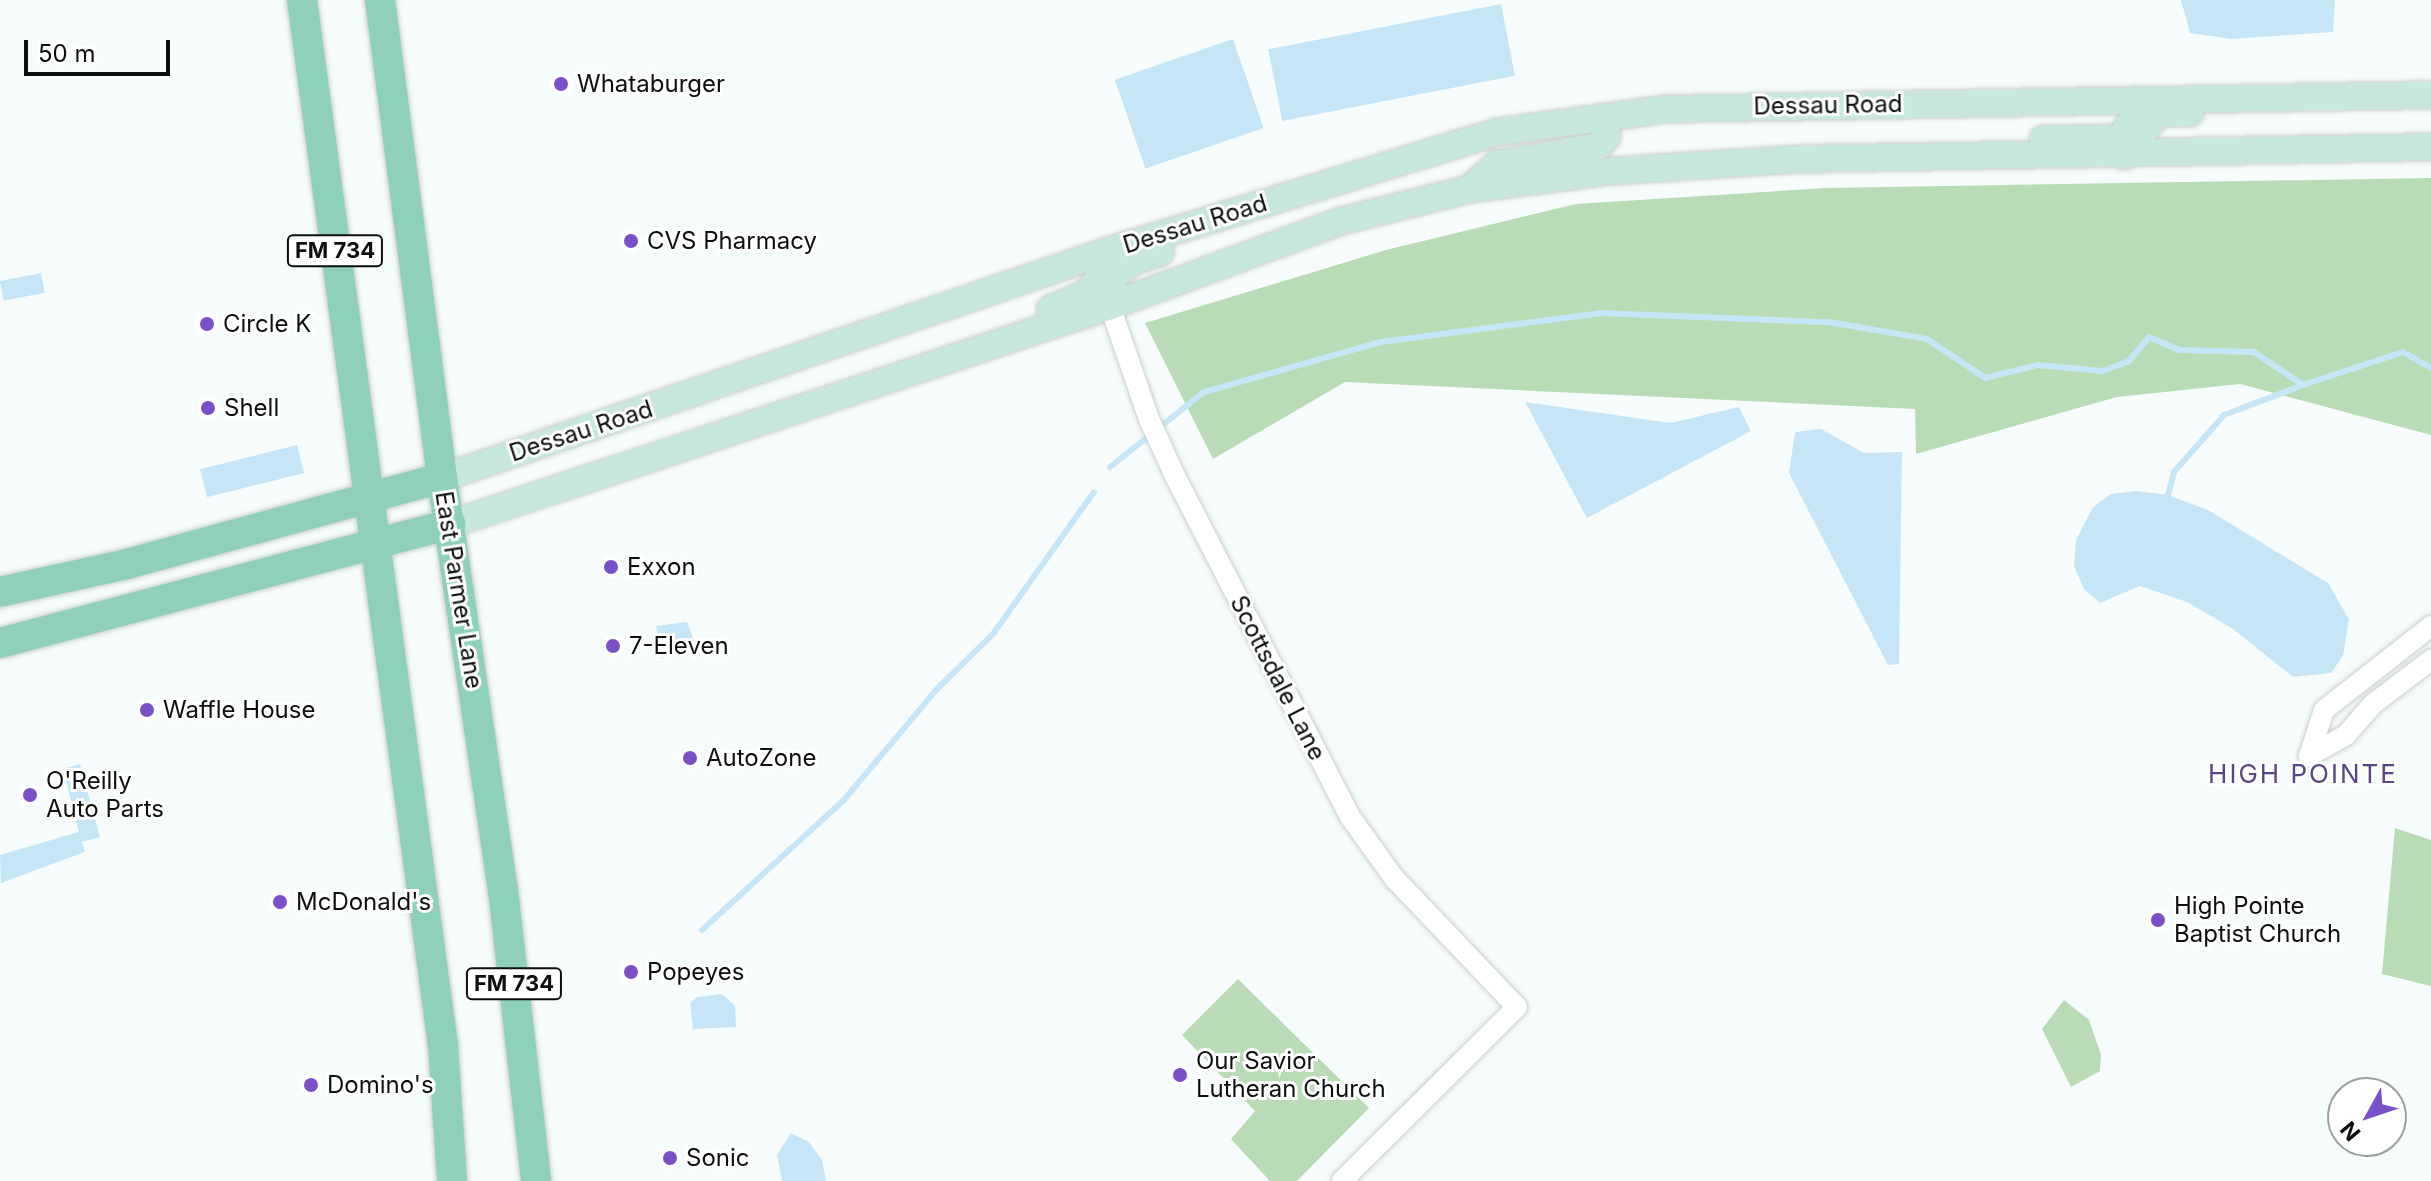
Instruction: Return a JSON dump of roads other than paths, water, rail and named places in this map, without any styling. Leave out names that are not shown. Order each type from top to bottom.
[{"type":"main road","name":"FM 734","points":[[302,0],[440,1025],[452,1181]]},
{"type":"main road","name":"East Parmer Lane","points":[[380,0],[442,478],[503,890],[536,1181]]},
{"type":"main road","name":"Dessau Road","points":[[0,592],[368,501],[1108,251],[1497,132],[1667,109],[2141,97],[2431,95]]},
{"type":"main road","points":[[2124,156],[2159,113],[2242,113],[2264,96]]},
{"type":"main road","points":[[2011,157],[2027,139],[2120,138],[2138,114],[2141,97]]},
{"type":"main road","points":[[1469,189],[1497,164],[1599,146],[1607,137],[1606,117]]},
{"type":"main road","name":"Dessau Road","points":[[0,643],[451,524],[1110,306],[1341,221],[1469,189],[1612,171],[1799,159],[2124,156],[2431,147]]},
{"type":"main road","points":[[1110,306],[1114,276],[1134,261],[1198,239],[1221,217]]},
{"type":"main road","points":[[1006,341],[1036,314],[1086,294],[1098,279],[1108,251]]},
{"type":"main road","points":[[440,1025],[464,1064],[470,1181]]},
{"type":"street","name":"Scottsdale Lane","points":[[1110,306],[1119,337],[1175,476],[1351,818],[1394,878],[1517,1007],[1342,1181]]},
{"type":"street","points":[[2431,626],[2324,710],[2309,756],[2346,735],[2373,704],[2431,660]]},
{"type":"water","points":[[2181,0],[2335,0],[2333,32],[2232,39],[2190,33]]},
{"type":"water","points":[[1501,4],[1515,76],[1282,121],[1268,49]]},
{"type":"water","points":[[1233,39],[1264,128],[1145,169],[1115,80]]},
{"type":"water","points":[[41,273],[45,293],[4,301],[0,281]]},
{"type":"water","points":[[1525,402],[1670,423],[1739,407],[1751,431],[1587,518]]},
{"type":"water","points":[[1821,429],[1864,453],[1902,452],[1899,664],[1888,665],[1789,473],[1795,432]]},
{"type":"water","points":[[297,445],[304,473],[207,497],[200,469]]},
{"type":"water","points":[[2136,491],[2168,495],[2208,510],[2328,583],[2349,619],[2343,656],[2331,673],[2293,677],[2233,629],[2187,602],[2140,586],[2100,603],[2084,589],[2074,566],[2076,540],[2093,507],[2111,494]]},
{"type":"water","points":[[687,622],[697,649],[662,658],[656,626]]},
{"type":"water","points":[[80,764],[100,837],[82,842],[85,852],[1,883],[0,855],[79,832],[63,769]]},
{"type":"water","points":[[722,994],[735,1006],[736,1027],[693,1029],[690,1003],[697,997]]},
{"type":"water","points":[[791,1133],[809,1142],[822,1160],[826,1181],[782,1181],[777,1155]]},
{"type":"waterway","points":[[1110,467],[1204,392],[1381,342],[1600,313],[1829,322],[1927,339],[1985,378],[2038,365],[2103,371],[2129,361],[2149,337],[2179,350],[2254,352],[2303,385],[2403,352],[2431,368]]},
{"type":"waterway","points":[[2168,495],[2174,472],[2224,415],[2303,385]]},
{"type":"waterway","points":[[702,930],[843,801],[936,690],[993,634],[1094,492]]},
{"type":"place","name":"Whataburger","points":[[561,84]]},
{"type":"place","name":"CVS Pharmacy","points":[[631,241]]},
{"type":"place","name":"Circle K","points":[[207,324]]},
{"type":"place","name":"Shell","points":[[208,408]]},
{"type":"place","name":"Exxon","points":[[611,567]]},
{"type":"place","name":"7-Eleven","points":[[613,646]]},
{"type":"place","name":"Waffle House","points":[[147,710]]},
{"type":"place","name":"AutoZone","points":[[690,758]]},
{"type":"place","name":"O'Reilly Auto Parts","points":[[30,795]]},
{"type":"place","name":"McDonald's","points":[[280,902]]},
{"type":"place","name":"High Pointe Baptist Church","points":[[2158,920]]},
{"type":"place","name":"Popeyes","points":[[631,972]]},
{"type":"place","name":"Our Savior Lutheran Church","points":[[1180,1075]]},
{"type":"place","name":"Domino's","points":[[311,1085]]},
{"type":"place","name":"Sonic","points":[[670,1158]]},
{"type":"district","name":"HIGH POINTE","points":[[2303,774]]}]
